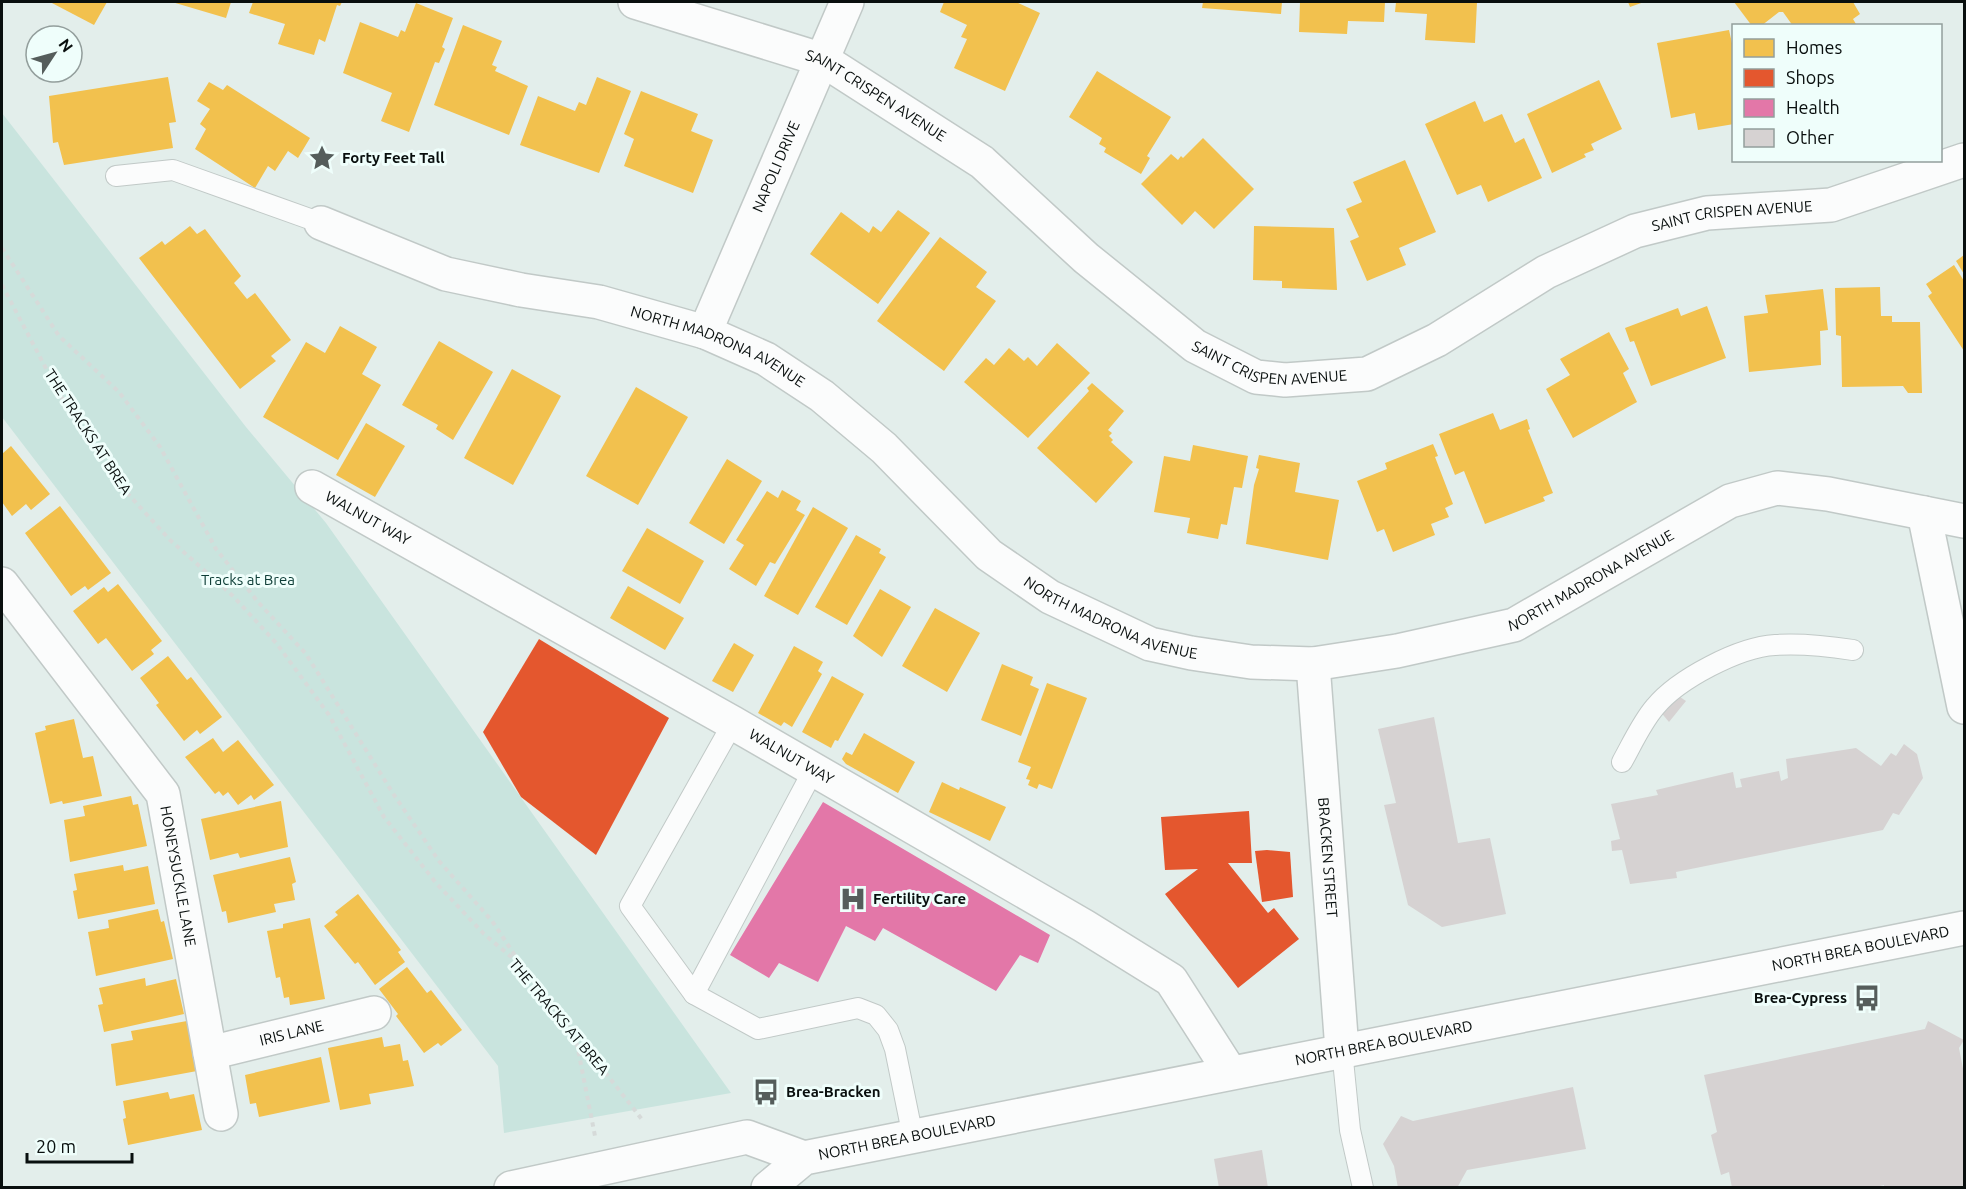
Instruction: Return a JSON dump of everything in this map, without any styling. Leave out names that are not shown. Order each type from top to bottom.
[{"type":"street","name":"SAINT CRISPEN AVENUE","points":[[635,2],[823,60],[982,162],[1086,258],[1195,346],[1256,377],[1285,380],[1367,375],[1437,340],[1546,272],[1635,231],[1707,213],[1831,205],[1965,160]]},
{"type":"street","name":"NAPOLI DRIVE","points":[[705,332],[847,2]]},
{"type":"street","name":"NORTH MADRONA AVENUE","points":[[321,223],[446,274],[521,290],[599,302],[705,332],[766,359],[822,396],[884,448],[989,555],[1050,597],[1150,644],[1251,662],[1313,664],[1396,651],[1514,625],[1730,501],[1777,488],[1828,494],[1965,521]]},
{"type":"street","name":"WALNUT WAY","points":[[312,487],[814,769],[1084,926],[1171,980],[1230,1072]]},
{"type":"street","points":[[1924,513],[1965,707]]},
{"type":"street","name":"HONEYSUCKLE LANE","points":[[2,584],[163,794],[221,1114]]},
{"type":"street","name":"BRACKEN STREET","points":[[1313,664],[1342,1050]]},
{"type":"street","name":"NORTH BREA BOULEVARD","points":[[768,1188],[804,1158],[1965,928]]},
{"type":"street","name":"IRIS LANE","points":[[210,1053],[374,1013]]},
{"type":"street","name":"NORTH BREA BOULEVARD","points":[[511,1188],[601,1170],[667,1152],[747,1137],[804,1158]]},
{"type":"lane","points":[[116,176],[173,170],[321,223]]},
{"type":"lane","points":[[1622,762],[1655,706],[1683,682],[1733,657],[1773,645],[1809,644],[1853,650]]},
{"type":"lane","points":[[733,723],[630,906],[694,994],[758,1029],[858,1008],[876,1015],[888,1030],[895,1049],[913,1137]]},
{"type":"lane","points":[[694,994],[814,769]]},
{"type":"lane","points":[[1342,1050],[1350,1130],[1363,1188]]},
{"type":"path","points":[[2,248],[59,336],[119,392],[160,447],[216,549],[258,603],[306,654],[394,795],[439,861],[492,921],[522,966]]},
{"type":"path","name":"THE TRACKS AT BREA","points":[[2,285],[60,395],[118,483],[170,540],[233,596],[277,644],[329,716],[384,817],[436,883],[484,934],[522,966],[644,1122]]},
{"type":"path","points":[[575,1034],[601,1170]]},
{"type":"green space","name":"Tracks at Brea","points":[[2,113],[246,427],[326,523],[731,1093],[504,1133],[498,1066],[2,417]]},
{"type":"building: Homes","points":[[50,2],[107,2],[94,25]]},
{"type":"building: Homes","points":[[172,2],[231,2],[226,18]]},
{"type":"building: Homes","points":[[253,2],[342,2],[340,6],[337,5],[325,42],[319,39],[314,55],[278,44],[285,24],[249,13]]},
{"type":"building: Homes","points":[[944,2],[1016,2],[1040,13],[1005,91],[954,68],[967,39],[961,37],[967,25],[940,12]]},
{"type":"building: Homes","points":[[1203,2],[1282,2],[1281,14],[1202,8]]},
{"type":"building: Homes","points":[[1300,2],[1385,2],[1384,22],[1348,21],[1347,34],[1299,32]]},
{"type":"building: Homes","points":[[1396,2],[1477,2],[1475,43],[1425,40],[1427,14],[1395,12]]},
{"type":"building: Homes","points":[[1628,2],[1644,2],[1630,7]]},
{"type":"building: Homes","points":[[1734,2],[1853,2],[1860,14],[1853,19],[1856,24],[1792,24],[1783,12],[1779,12],[1764,24],[1750,24]]},
{"type":"building: Homes","points":[[416,3],[453,18],[442,47],[445,49],[439,63],[435,62],[409,132],[381,121],[392,93],[343,73],[360,22],[398,37],[401,30],[405,32]]},
{"type":"building: Homes","points":[[463,25],[502,41],[492,65],[497,67],[495,71],[528,86],[509,135],[434,105]]},
{"type":"building: Homes","points":[[1729,30],[1732,43],[1732,124],[1698,130],[1695,113],[1671,118],[1657,43]]},
{"type":"building: Homes","points":[[1097,71],[1171,117],[1147,156],[1150,158],[1141,174],[1104,152],[1106,148],[1099,144],[1102,138],[1069,117]]},
{"type":"building: Homes","points":[[168,77],[176,122],[169,123],[173,148],[64,165],[58,142],[53,143],[49,96]]},
{"type":"building: Homes","points":[[597,77],[631,91],[599,173],[520,145],[538,96],[575,111],[579,102],[586,105]]},
{"type":"building: Homes","points":[[1599,80],[1622,129],[1591,144],[1594,150],[1584,154],[1586,157],[1552,173],[1527,114]]},
{"type":"building: Homes","points":[[209,82],[223,90],[227,85],[310,138],[298,158],[288,151],[275,171],[268,166],[255,188],[195,149],[206,129],[200,124],[210,109],[197,101]]},
{"type":"building: Homes","points":[[641,91],[698,114],[691,131],[713,140],[693,193],[624,166],[634,139],[624,134]]},
{"type":"building: Homes","points":[[1475,101],[1484,122],[1502,114],[1515,143],[1524,138],[1542,178],[1488,202],[1481,185],[1457,195],[1425,124]]},
{"type":"building: Homes","points":[[1203,138],[1254,189],[1214,229],[1195,211],[1182,225],[1141,184],[1171,154],[1178,160],[1181,156],[1183,158]]},
{"type":"building: Homes","points":[[1405,160],[1436,232],[1399,248],[1406,265],[1367,281],[1350,241],[1359,237],[1346,209],[1362,202],[1353,182]]},
{"type":"building: Homes","points":[[898,210],[930,233],[878,304],[810,254],[841,212],[869,233],[873,226],[881,232]]},
{"type":"building: Homes","points":[[190,226],[197,234],[205,229],[241,276],[234,283],[247,299],[255,293],[291,340],[271,356],[276,361],[240,389],[139,258],[162,241],[165,245]]},
{"type":"building: Homes","points":[[1254,226],[1334,228],[1337,290],[1282,288],[1282,281],[1253,280]]},
{"type":"building: Homes","points":[[940,237],[987,272],[976,287],[996,301],[944,371],[877,321]]},
{"type":"building: Homes","points":[[1964,255],[1964,274],[1956,261]]},
{"type":"building: Homes","points":[[1954,265],[1964,281],[1964,351],[1928,296],[1932,293],[1926,284]]},
{"type":"building: Homes","points":[[1880,287],[1881,316],[1892,316],[1892,322],[1920,322],[1922,393],[1908,393],[1903,386],[1842,387],[1841,336],[1836,335],[1835,288]]},
{"type":"building: Homes","points":[[1823,289],[1828,330],[1820,331],[1821,365],[1749,372],[1744,316],[1768,313],[1765,295]]},
{"type":"building: Homes","points":[[1707,306],[1726,358],[1651,386],[1634,341],[1630,342],[1625,328],[1678,308],[1681,316]]},
{"type":"building: Homes","points":[[340,326],[377,347],[362,374],[381,385],[338,460],[263,417],[306,342],[325,353]]},
{"type":"building: Homes","points":[[1609,332],[1629,369],[1623,373],[1637,402],[1573,438],[1546,389],[1570,375],[1560,359]]},
{"type":"building: Homes","points":[[439,341],[493,372],[453,440],[436,429],[438,425],[402,405]]},
{"type":"building: Homes","points":[[1057,343],[1090,373],[1028,438],[964,382],[986,358],[994,365],[1009,348],[1024,361],[1028,357],[1037,366]]},
{"type":"building: Homes","points":[[512,369],[561,396],[513,485],[464,458]]},
{"type":"building: Homes","points":[[1092,383],[1124,411],[1108,430],[1112,433],[1109,436],[1113,440],[1111,442],[1133,462],[1096,503],[1037,448],[1089,391],[1087,388]]},
{"type":"building: Homes","points":[[636,387],[688,417],[638,505],[586,476]]},
{"type":"building: Homes","points":[[1493,413],[1500,430],[1527,419],[1530,429],[1528,430],[1553,493],[1543,497],[1545,501],[1485,524],[1464,471],[1455,475],[1439,434]]},
{"type":"building: Homes","points":[[366,423],[405,446],[375,497],[336,475]]},
{"type":"building: Homes","points":[[1433,444],[1438,456],[1435,457],[1453,504],[1445,508],[1449,517],[1431,524],[1435,535],[1393,552],[1384,529],[1377,532],[1357,481],[1387,469],[1385,463]]},
{"type":"building: Homes","points":[[1193,445],[1248,456],[1242,488],[1234,487],[1227,525],[1221,524],[1218,539],[1187,533],[1190,518],[1154,512],[1164,456],[1190,461]]},
{"type":"building: Homes","points":[[11,446],[50,494],[31,510],[26,504],[12,516],[2,502],[2,454]]},
{"type":"building: Homes","points":[[1259,455],[1300,463],[1295,492],[1339,500],[1328,560],[1246,544],[1254,485],[1259,469],[1256,468]]},
{"type":"building: Homes","points":[[727,459],[762,481],[724,544],[689,523]]},
{"type":"building: Homes","points":[[782,490],[801,501],[796,510],[805,515],[775,564],[770,562],[756,586],[729,569],[744,545],[736,540],[767,491],[778,498]]},
{"type":"building: Homes","points":[[60,506],[111,573],[88,590],[85,586],[71,596],[25,533]]},
{"type":"building: Homes","points":[[813,507],[848,528],[798,615],[764,596]]},
{"type":"building: Homes","points":[[647,528],[704,561],[680,604],[622,571]]},
{"type":"building: Homes","points":[[856,535],[881,549],[879,553],[886,557],[847,625],[815,607]]},
{"type":"building: Homes","points":[[118,584],[162,641],[151,650],[154,654],[132,671],[106,638],[98,644],[73,611],[104,587],[108,592]]},
{"type":"building: Homes","points":[[628,586],[684,618],[665,650],[610,618]]},
{"type":"building: Homes","points":[[880,589],[911,607],[882,657],[853,636]]},
{"type":"building: Homes","points":[[935,608],[980,633],[947,692],[902,666]]},
{"type":"building: Homes","points":[[734,643],[754,655],[733,692],[712,681]]},
{"type":"building: Homes","points":[[794,646],[823,662],[818,671],[822,674],[792,727],[784,722],[781,726],[758,713]]},
{"type":"building: Homes","points":[[168,656],[187,680],[191,677],[222,717],[200,734],[197,730],[184,741],[156,705],[159,703],[140,678]]},
{"type":"building: Homes","points":[[1002,664],[1033,677],[1030,685],[1039,689],[1021,736],[981,720]]},
{"type":"building: Homes","points":[[832,676],[864,694],[838,741],[835,740],[831,748],[802,732]]},
{"type":"building: Homes","points":[[1047,683],[1087,698],[1052,789],[1039,784],[1037,789],[1028,785],[1030,780],[1026,779],[1031,767],[1018,762]]},
{"type":"building: Homes","points":[[74,719],[83,758],[93,756],[102,796],[63,804],[62,801],[50,804],[35,733],[46,730],[45,726]]},
{"type":"building: Homes","points":[[864,733],[915,762],[898,793],[846,764],[842,759],[846,752],[852,755]]},
{"type":"building: Homes","points":[[213,738],[223,752],[238,740],[274,785],[254,800],[251,795],[238,805],[228,792],[223,796],[219,791],[215,794],[185,757]]},
{"type":"building: Homes","points":[[942,782],[959,790],[960,787],[1006,807],[990,841],[929,812]]},
{"type":"building: Homes","points":[[131,796],[133,805],[138,804],[147,846],[70,862],[64,820],[85,816],[83,806]]},
{"type":"building: Homes","points":[[281,801],[288,847],[240,858],[238,853],[210,860],[201,819]]},
{"type":"building: Homes","points":[[290,857],[296,882],[292,884],[295,900],[274,904],[276,912],[228,923],[226,911],[222,912],[213,875]]},
{"type":"building: Homes","points":[[123,865],[124,871],[148,866],[155,904],[78,919],[73,891],[77,890],[74,874]]},
{"type":"building: Homes","points":[[358,894],[401,950],[398,952],[405,962],[375,985],[358,962],[355,964],[324,926],[338,915],[335,912]]},
{"type":"building: Homes","points":[[158,909],[161,922],[164,921],[173,959],[96,976],[88,932],[109,928],[108,920]]},
{"type":"building: Homes","points":[[310,918],[325,999],[290,1005],[289,997],[284,998],[280,977],[276,978],[267,931],[283,928],[283,924]]},
{"type":"building: Homes","points":[[407,967],[427,993],[431,990],[462,1030],[441,1046],[438,1043],[424,1053],[379,989]]},
{"type":"building: Homes","points":[[145,978],[146,986],[176,979],[184,1014],[104,1032],[98,1005],[103,1004],[99,988]]},
{"type":"building: Homes","points":[[187,1021],[197,1071],[116,1086],[111,1044],[133,1040],[131,1031]]},
{"type":"building: Homes","points":[[382,1037],[384,1047],[400,1044],[403,1061],[408,1060],[414,1086],[369,1094],[371,1104],[340,1110],[328,1048]]},
{"type":"building: Homes","points":[[321,1057],[330,1102],[259,1117],[256,1103],[250,1104],[245,1075]]},
{"type":"building: Homes","points":[[168,1092],[170,1099],[194,1094],[202,1130],[128,1145],[123,1119],[126,1118],[123,1101]]},
{"type":"building: Shops","points":[[539,639],[669,718],[596,855],[521,797],[483,732]]},
{"type":"building: Shops","points":[[1249,811],[1252,863],[1228,863],[1268,913],[1274,908],[1299,939],[1238,988],[1165,894],[1198,869],[1165,870],[1161,817]]},
{"type":"building: Shops","points":[[1255,851],[1290,852],[1293,897],[1262,902]]},
{"type":"building: Health","points":[[823,802],[1050,935],[1038,963],[1020,955],[996,991],[883,928],[875,941],[846,926],[818,982],[779,963],[769,978],[730,955]]},
{"type":"building: Other","points":[[1674,693],[1686,701],[1669,722],[1659,710]]},
{"type":"building: Other","points":[[1434,717],[1458,843],[1490,838],[1506,914],[1442,927],[1408,905],[1384,805],[1396,803],[1378,729]]},
{"type":"building: Other","points":[[1904,744],[1917,754],[1923,778],[1899,815],[1893,813],[1883,830],[1676,872],[1677,878],[1630,884],[1622,850],[1612,851],[1611,841],[1620,839],[1611,804],[1658,795],[1656,790],[1733,772],[1736,788],[1742,787],[1740,779],[1779,771],[1781,781],[1788,778],[1786,759],[1856,748],[1881,766],[1891,753],[1896,756]]},
{"type":"building: Other","points":[[1928,1021],[1964,1040],[1959,1048],[1964,1074],[1964,1188],[1884,1188],[1884,1185],[1872,1188],[1732,1188],[1729,1172],[1721,1175],[1711,1135],[1717,1132],[1704,1075],[1925,1029]]},
{"type":"building: Other","points":[[1573,1087],[1586,1149],[1467,1170],[1457,1188],[1398,1188],[1394,1166],[1383,1144],[1401,1116],[1413,1121]]},
{"type":"building: Other","points":[[1262,1150],[1268,1188],[1219,1188],[1214,1159]]},
{"type":"place","name":"Forty Feet Tall","points":[[322,158]]},
{"type":"place","name":"Fertility Care","points":[[853,899]]},
{"type":"place","name":"Brea-Cypress","points":[[1867,998]]},
{"type":"place","name":"Brea-Bracken","points":[[766,1092]]}]
